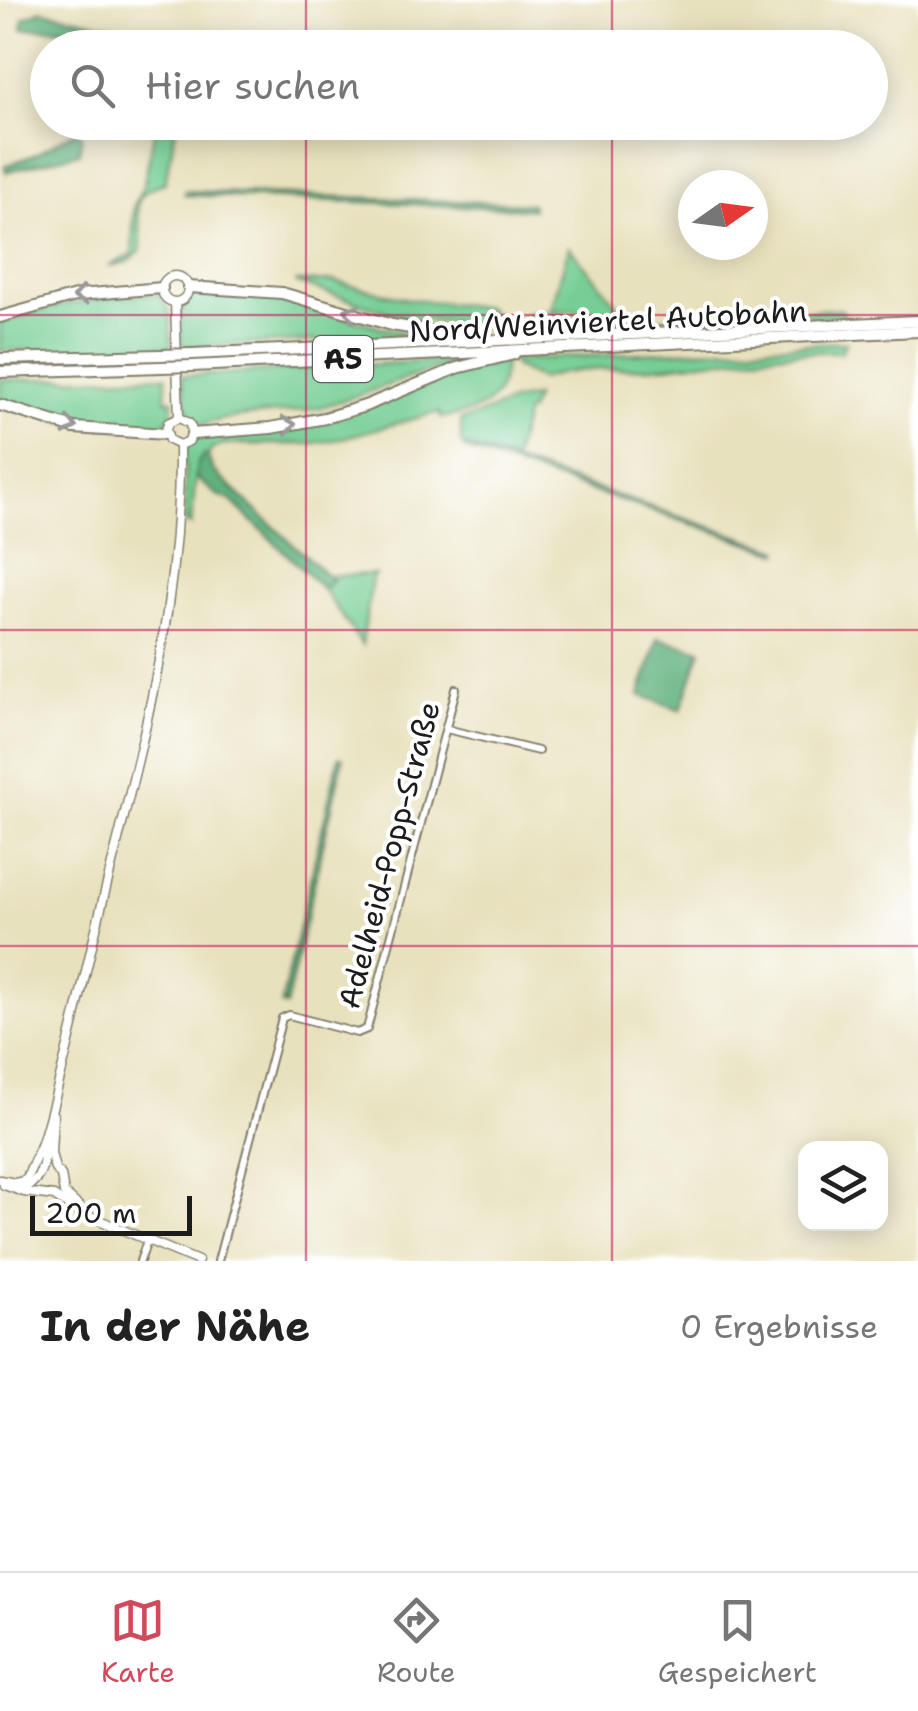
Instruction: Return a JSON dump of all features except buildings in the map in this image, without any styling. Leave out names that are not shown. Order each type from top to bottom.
[{"type":"highway","points":[[188,287],[268,290],[323,302],[392,325],[480,340]]},
{"type":"highway","points":[[0,318],[78,295],[162,288]]},
{"type":"highway","name":"Nord/Weinviertel Autobahn","points":[[0,359],[192,354],[918,320]]},
{"type":"highway","name":"Nord/Weinviertel Autobahn","points":[[0,372],[161,368],[918,331]]},
{"type":"highway","points":[[192,434],[271,428],[324,418],[457,368],[544,348]]},
{"type":"highway","points":[[0,405],[74,428],[166,434]]},
{"type":"main road","points":[[175,276],[188,287],[186,297],[176,303],[166,299],[162,288],[164,281],[175,276]]},
{"type":"main road","points":[[176,303],[179,418]]},
{"type":"main road","points":[[179,418],[189,422],[192,434],[189,441],[172,443],[166,434],[168,423],[179,418]]},
{"type":"main road","points":[[0,1182],[18,1183],[28,1178],[46,1133],[164,650],[176,561],[179,445]]},
{"type":"main road","points":[[54,1170],[51,1143],[58,1081]]},
{"type":"main road","points":[[16,1190],[36,1181],[44,1169],[46,1133]]},
{"type":"main road","points":[[44,1169],[61,1176],[61,1187],[84,1212]]},
{"type":"main road","points":[[36,1181],[46,1193]]},
{"type":"main road","points":[[0,1182],[16,1190],[46,1193],[124,1232],[198,1261]]},
{"type":"main road","points":[[46,1193],[61,1187]]},
{"type":"street","name":"Adelheid-Popp-Straße","points":[[218,1261],[280,1022],[289,1016],[357,1033],[364,1032],[370,1023],[456,688]]},
{"type":"street","points":[[446,729],[538,751]]},
{"type":"street","points":[[140,1261],[147,1241]]},
{"type":"green space","points":[[41,10],[129,30],[22,29],[24,18]]},
{"type":"green space","points":[[60,140],[81,140],[79,153],[6,172],[5,166]]},
{"type":"green space","points":[[153,140],[174,140],[165,183],[151,188],[138,202],[140,251],[128,262],[109,266],[132,255],[134,206],[144,184]]},
{"type":"green space","points":[[185,191],[531,204],[532,209],[185,195]]},
{"type":"green space","points":[[569,247],[626,315],[551,309]]},
{"type":"green space","points":[[333,281],[408,299],[485,307],[497,315],[504,331],[408,319],[295,282]]},
{"type":"green space","points":[[192,292],[276,297],[421,336],[181,347],[181,310]]},
{"type":"green space","points":[[158,294],[170,312],[171,347],[0,351],[0,323],[78,302]]},
{"type":"green space","points":[[838,309],[845,319],[512,331],[524,316],[536,310],[581,318],[660,319]]},
{"type":"green space","points":[[846,342],[841,352],[583,370],[540,379],[514,366],[512,360]]},
{"type":"green space","points":[[479,358],[320,407],[226,419],[196,427],[186,403],[182,376]]},
{"type":"green space","points":[[505,360],[494,397],[467,413],[441,418],[439,412],[335,440],[223,444],[211,450],[197,465],[191,525],[185,522],[185,452],[196,437],[267,432]]},
{"type":"green space","points":[[166,376],[166,400],[173,400],[172,412],[162,428],[101,427],[62,421],[0,400],[0,380]]},
{"type":"green space","points":[[535,397],[526,412],[513,461],[461,444],[461,420]]},
{"type":"green space","points":[[465,445],[780,550],[779,553],[464,449]]},
{"type":"green space","points":[[203,456],[208,456],[222,479],[333,581],[323,589],[230,500],[196,478]]},
{"type":"green space","points":[[375,574],[362,645],[323,589],[332,581],[329,576]]},
{"type":"green space","points":[[658,638],[701,650],[681,710],[640,695]]},
{"type":"green space","points":[[339,757],[343,758],[286,1006],[281,1005]]}]
